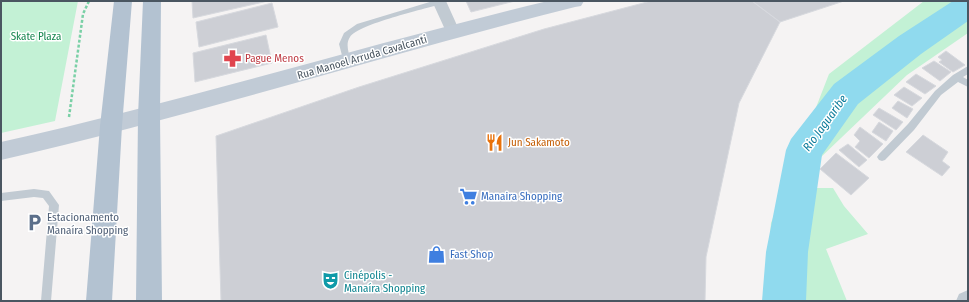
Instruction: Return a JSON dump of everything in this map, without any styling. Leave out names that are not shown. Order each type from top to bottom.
[{"type":"main road","points":[[99,301],[111,126],[123,1]]},
{"type":"main road","points":[[149,301],[149,116],[152,1]]},
{"type":"main road","name":"Rua Manoel Arruda Cavalcanti","points":[[1,151],[111,126],[453,32],[575,1]]},
{"type":"street","points":[[439,1],[453,32]]},
{"type":"lane","points":[[346,61],[343,44],[348,35],[360,26],[439,1]]},
{"type":"lane","points":[[882,157],[911,127],[938,93],[956,77],[968,69]]},
{"type":"lane","points":[[956,77],[968,84]]},
{"type":"lane","points":[[1,197],[34,193],[46,194],[54,205],[46,301]]},
{"type":"path","points":[[66,137],[83,14],[88,1]]},
{"type":"green space","name":"Skate Plaza","points":[[1,1],[78,1],[55,121],[1,133]]},
{"type":"green space","points":[[924,1],[968,1],[968,33],[907,75],[819,159],[810,188],[833,188],[844,206],[868,234],[826,249],[847,301],[765,301],[771,223],[829,74]]},
{"type":"building","points":[[192,1],[268,1],[193,18]]},
{"type":"building","points":[[466,1],[515,1],[471,12]]},
{"type":"building","name":"Manaira Shopping","points":[[651,1],[752,1],[780,22],[739,103],[706,257],[705,301],[221,301],[216,136],[359,87],[544,29]]},
{"type":"building","points":[[752,1],[844,1],[780,22]]},
{"type":"building","points":[[272,3],[278,27],[199,47],[196,22]]},
{"type":"building","name":"Pague Menos","points":[[266,35],[272,63],[195,82],[193,53]]},
{"type":"building","points":[[946,51],[965,65],[953,72],[939,62],[942,60],[938,57]]},
{"type":"building","points":[[934,61],[951,72],[940,81],[922,68]]},
{"type":"building","points":[[916,74],[936,86],[925,94],[906,82]]},
{"type":"building","points":[[904,87],[922,98],[912,106],[894,95]]},
{"type":"building","points":[[898,101],[913,109],[907,118],[892,108]]},
{"type":"building","points":[[879,108],[903,122],[896,130],[873,115]]},
{"type":"building","points":[[879,122],[893,131],[886,141],[872,132]]},
{"type":"building","points":[[860,127],[883,144],[869,158],[855,147],[860,141],[854,135]]},
{"type":"building","points":[[923,135],[948,152],[942,161],[950,167],[942,176],[906,152]]},
{"type":"building","points":[[848,144],[867,160],[859,167],[839,150]]},
{"type":"building","points":[[836,153],[869,178],[851,195],[820,169]]},
{"type":"waterway","name":"Rio Jaguaribe","points":[[784,301],[787,252],[804,150],[846,94],[910,45],[968,6]]},
{"type":"place","name":"Pague Menos","points":[[232,58]]},
{"type":"place","name":"Jun Sakamoto","points":[[495,142]]},
{"type":"place","name":"Manaira Shopping","points":[[468,196]]},
{"type":"place","name":"Estacionamento Manaíra Shopping","points":[[34,223]]},
{"type":"place","name":"Fast Shop","points":[[437,254]]},
{"type":"place","name":"Cinépolis - Manaíra Shopping","points":[[331,281]]}]
